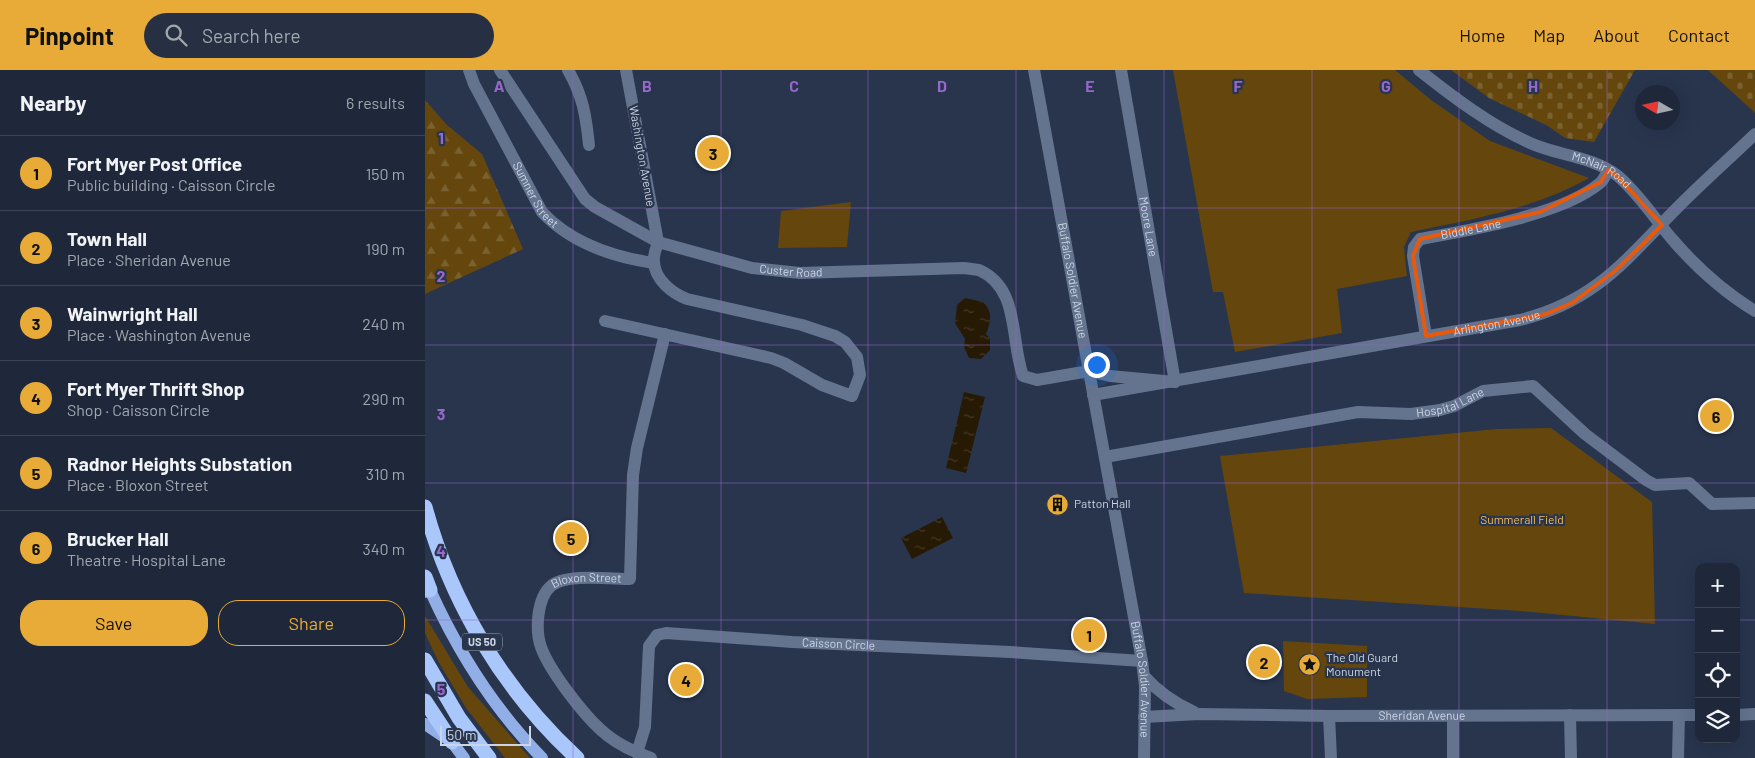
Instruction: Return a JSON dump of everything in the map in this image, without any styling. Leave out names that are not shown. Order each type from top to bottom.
[{"type":"highway","name":"US 50","points":[[425,507],[448,574],[481,640],[533,713],[577,758]]},
{"type":"highway","points":[[425,660],[459,718],[489,758]]},
{"type":"highway","points":[[425,701],[452,742]]},
{"type":"main road","points":[[428,592],[458,647],[483,687],[511,724],[542,758]]},
{"type":"main road","points":[[425,724],[452,742],[464,758]]},
{"type":"street","name":"Sumner Street","points":[[469,70],[474,84],[543,212],[555,226],[570,237],[629,259],[654,262]]},
{"type":"street","name":"Custer Road","points":[[500,70],[585,199],[595,207],[658,242],[774,271],[979,270],[992,276],[1007,297],[1023,376],[1037,380],[1089,371]]},
{"type":"street","points":[[568,70],[580,90],[589,145]]},
{"type":"street","name":"Washington Avenue","points":[[626,70],[658,242]]},
{"type":"street","name":"Buffalo Soldier Avenue","points":[[1034,70],[1142,661],[1144,676],[1144,758]]},
{"type":"street","name":"Moore Lane","points":[[1121,70],[1175,382]]},
{"type":"street","name":"McNair Road","points":[[1419,70],[1448,93],[1504,130],[1546,150],[1592,161],[1618,177],[1696,264],[1755,311]]},
{"type":"street","name":"Arlington Avenue","points":[[1093,395],[1175,382],[1546,314],[1572,303],[1594,289],[1615,271],[1755,134]]},
{"type":"street","name":"Biddle Lane","points":[[1427,336],[1413,256],[1415,247],[1420,239],[1482,228],[1540,212],[1576,197],[1601,182],[1608,170]]},
{"type":"street","points":[[605,320],[771,358],[784,363],[822,385],[853,396],[860,375],[857,357],[845,342],[819,330],[687,299],[673,294],[659,276],[654,262],[658,242]]},
{"type":"street","name":"Bloxon Street","points":[[651,758],[637,753],[601,730],[550,666],[540,646],[540,609],[544,594],[552,585],[561,581],[572,578],[630,579],[633,475],[637,448],[665,334]]},
{"type":"street","name":"Arlington Avenue","points":[[1089,371],[1110,376],[1175,382]]},
{"type":"street","name":"Hospital Lane","points":[[1105,457],[1358,412],[1411,414],[1440,410],[1454,406],[1483,391],[1533,386],[1585,434],[1655,485],[1689,483],[1711,504],[1755,503]]},
{"type":"street","name":"Caisson Circle","points":[[637,753],[645,727],[649,646],[657,635],[666,633],[792,642],[1010,652],[1142,661]]},
{"type":"street","points":[[1144,676],[1156,690],[1175,704],[1199,714]]},
{"type":"street","name":"Sheridan Avenue","points":[[1144,717],[1199,714],[1329,716],[1695,715]]},
{"type":"street","points":[[1740,714],[1755,714]]},
{"type":"street","points":[[1570,715],[1571,758]]},
{"type":"street","points":[[1678,758],[1679,715]]},
{"type":"street","points":[[1329,716],[1331,758]]},
{"type":"street","points":[[1453,716],[1453,758]]},
{"type":"highlighted area","points":[[1608,170],[1618,177],[1662,225],[1615,271],[1572,303],[1546,314],[1426,336],[1413,256],[1420,239],[1540,212],[1601,182]]},
{"type":"green space","points":[[1173,70],[1395,70],[1431,100],[1490,141],[1589,178],[1547,198],[1503,212],[1411,232],[1404,247],[1407,276],[1337,289],[1342,333],[1235,352],[1223,292],[1213,292]]},
{"type":"green space","points":[[1451,70],[1635,70],[1594,142],[1565,138],[1548,126],[1489,98]]},
{"type":"green space","points":[[1708,70],[1755,70],[1755,113],[1752,110]]},
{"type":"green space","points":[[425,100],[447,125],[482,154],[523,249],[425,294]]},
{"type":"green space","points":[[851,202],[847,247],[778,248],[781,211]]},
{"type":"green space","name":"Summerall Field","points":[[1551,428],[1652,502],[1655,624],[1521,611],[1244,593],[1220,456],[1497,429]]},
{"type":"green space","points":[[425,616],[468,687],[530,758],[505,758],[466,708],[438,661],[425,633]]},
{"type":"green space","points":[[1283,641],[1367,646],[1367,697],[1307,699],[1284,691]]},
{"type":"water","points":[[965,298],[983,302],[990,313],[986,334],[990,339],[990,350],[981,359],[969,358],[964,347],[965,339],[955,323],[957,305]]},
{"type":"water","points":[[964,392],[985,397],[966,473],[946,468]]},
{"type":"water","points":[[942,517],[953,538],[912,559],[901,538]]},
{"type":"place","name":"Wainwright Hall","points":[[713,153]]},
{"type":"place","name":"Brucker Hall","points":[[1716,416]]},
{"type":"place","name":"Patton Hall","points":[[1058,504]]},
{"type":"place","name":"Radnor Heights Substation","points":[[571,538]]},
{"type":"place","name":"Fort Myer Post Office","points":[[1089,635]]},
{"type":"place","name":"Town Hall","points":[[1264,662]]},
{"type":"place","name":"The Old Guard Monument","points":[[1310,665]]},
{"type":"place","name":"Fort Myer Thrift Shop","points":[[686,680]]}]
